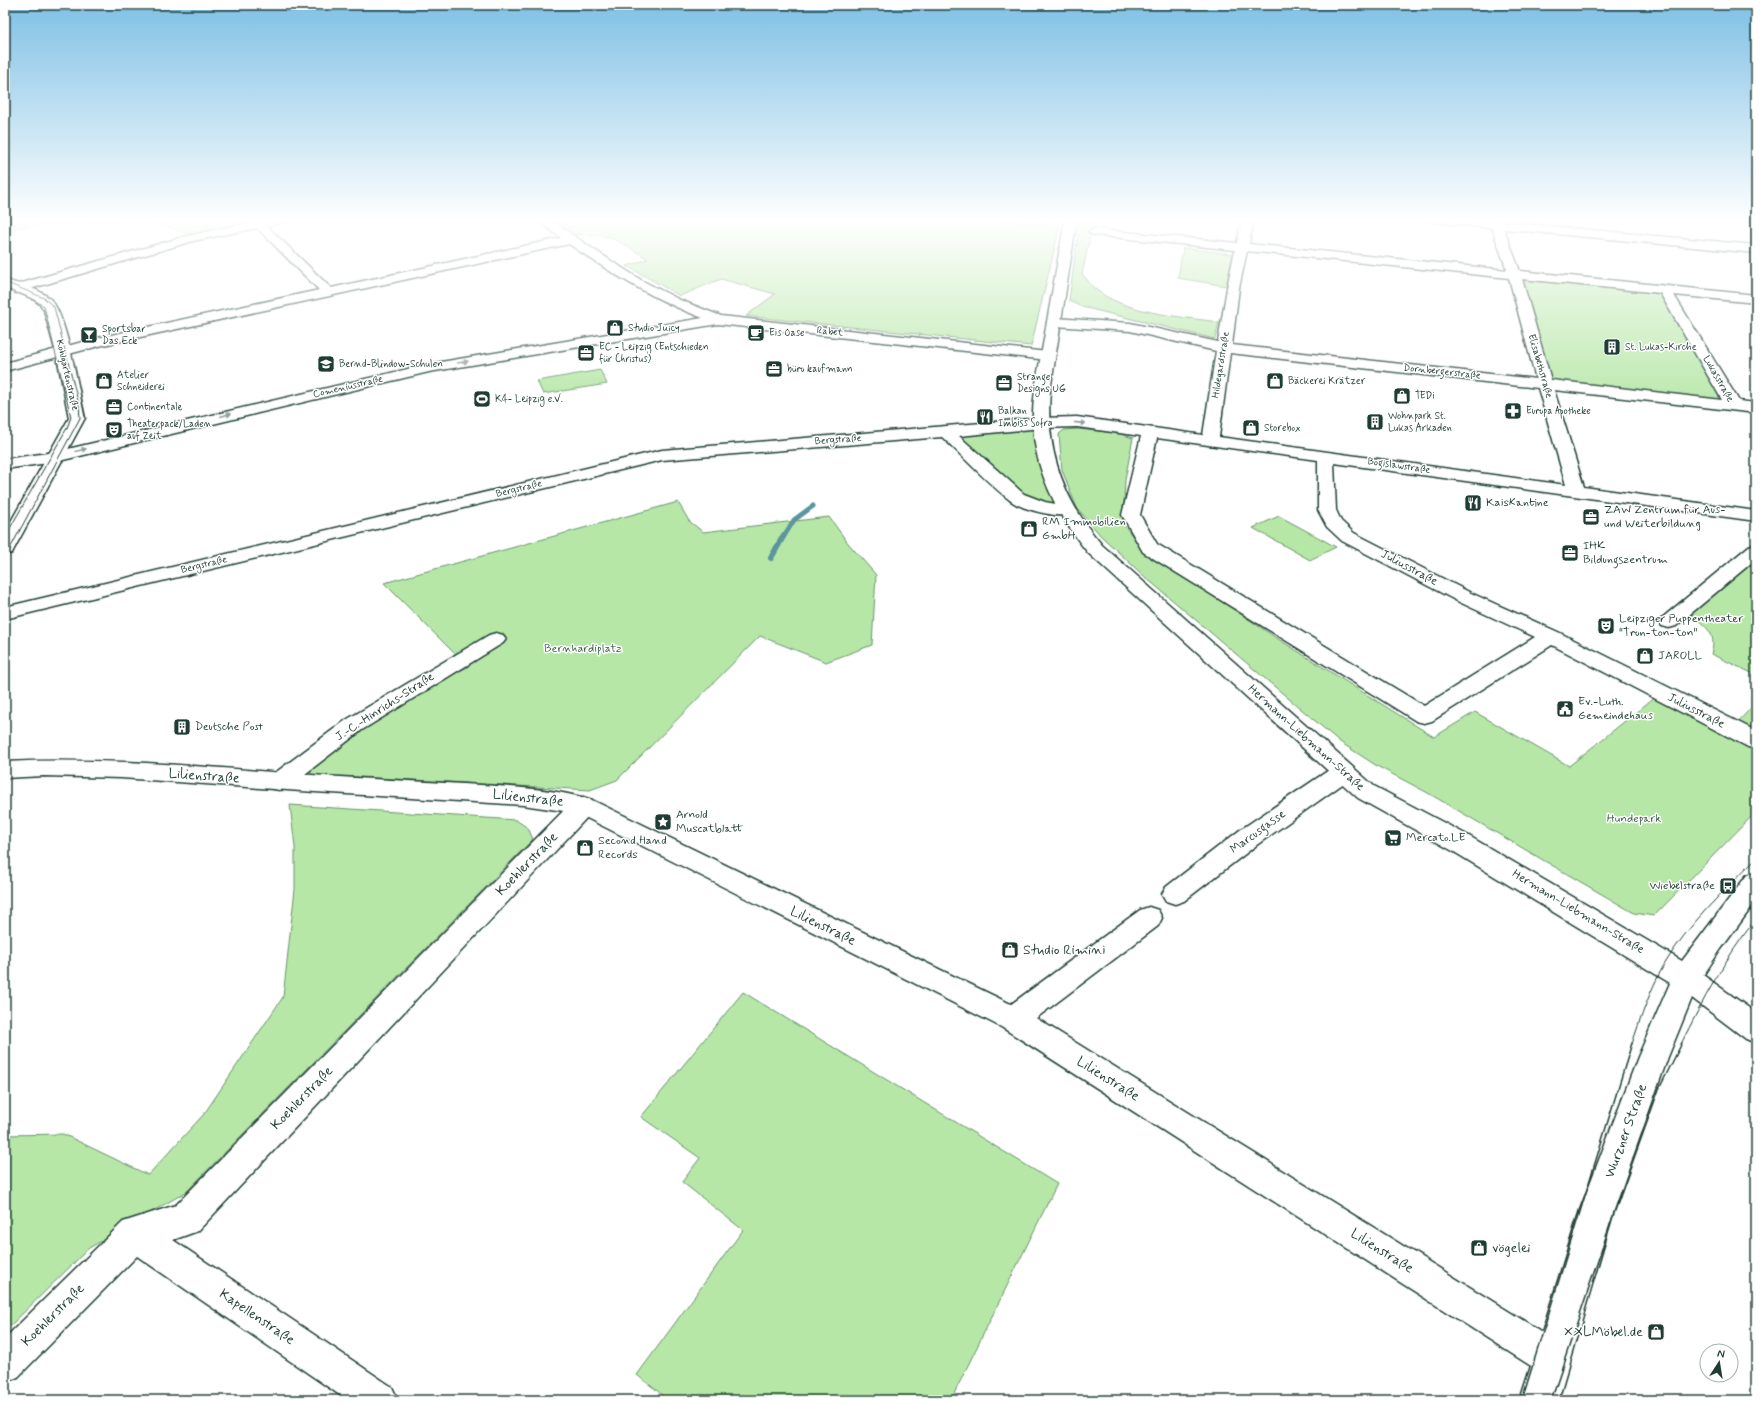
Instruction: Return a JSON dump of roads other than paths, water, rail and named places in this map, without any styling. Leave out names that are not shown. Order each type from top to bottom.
[{"type":"street","points":[[320,285],[329,293]]},
{"type":"street","points":[[5,367],[97,342],[367,285]]},
{"type":"street","name":"Rabet","points":[[640,285],[671,301],[718,320],[1048,356]]},
{"type":"street","name":"Hermann-Liebmann-Straße","points":[[1060,285],[1048,356],[1041,423],[1046,460],[1056,488],[1078,530],[1095,549],[1366,792],[1477,853],[1686,978]]},
{"type":"street","name":"Hildegardstraße","points":[[1210,440],[1234,285]]},
{"type":"street","name":"Elisabethstraße","points":[[1518,285],[1544,384],[1576,491]]},
{"type":"street","points":[[1611,285],[1756,299]]},
{"type":"street","name":"Kohlgartenstraße","points":[[5,549],[76,418],[62,352],[48,305],[42,299],[11,286]]},
{"type":"street","name":"Lukasstraße","points":[[1665,290],[1733,405]]},
{"type":"street","name":"Dornbergerstraße","points":[[1055,317],[1130,327],[1224,348],[1756,408]]},
{"type":"street","name":"Comeniusstraße","points":[[5,464],[55,457],[429,368],[718,320]]},
{"type":"street","name":"Bogislawstraße","points":[[1041,423],[1077,422],[1756,516]]},
{"type":"street","name":"Bergstraße","points":[[5,613],[662,455],[1041,423]]},
{"type":"street","points":[[946,432],[1018,498],[1041,507],[1067,511]]},
{"type":"street","points":[[1150,432],[1131,515],[1150,548],[1424,716],[1551,636]]},
{"type":"street","name":"Juliusstraße","points":[[1326,456],[1327,510],[1333,523],[1348,537],[1464,597],[1551,636],[1756,741]]},
{"type":"street","points":[[1668,622],[1756,550]]},
{"type":"street","name":"J.-C.-Hinrichs-Straße","points":[[279,782],[354,725],[496,639]]},
{"type":"street","name":"Lilienstraße","points":[[5,770],[48,767],[94,768],[279,782],[506,795],[564,802],[582,806],[1013,1019],[1551,1358]]},
{"type":"street","name":"Marcusgasse","points":[[1175,894],[1249,837],[1343,772]]},
{"type":"street","name":"Koehlerstraße","points":[[5,1364],[135,1234],[186,1219],[582,806]]},
{"type":"street","name":"Wurzner Straße","points":[[1539,1400],[1597,1210],[1653,1057],[1686,978],[1710,941],[1756,882]]},
{"type":"street","points":[[1013,1019],[1149,918]]},
{"type":"street","points":[[1686,978],[1756,1030]]},
{"type":"street","name":"Kapellenstraße","points":[[135,1234],[379,1400]]},
{"type":"waterway","points":[[784,536],[794,520],[813,506]]},
{"type":"waterway","points":[[771,558],[784,535]]},
{"type":"tram line","points":[[5,558],[80,418],[79,405],[54,307],[44,298],[11,285]]},
{"type":"tram line","points":[[5,537],[67,428],[71,417],[44,306],[31,298]]},
{"type":"tram line","points":[[1632,1044],[1654,984],[1664,965],[1684,936],[1707,908],[1756,858]]},
{"type":"tram line","points":[[1681,1044],[1715,980],[1734,949],[1756,919]]},
{"type":"tram line","points":[[1522,1400],[1632,1043]]},
{"type":"tram line","points":[[1551,1400],[1612,1219],[1659,1089],[1682,1043]]},
{"type":"place","name":"Studio Juicy","points":[[615,328]]},
{"type":"place","name":"Eis Oase","points":[[756,333]]},
{"type":"place","name":"Sportsbar Das Eck","points":[[89,335]]},
{"type":"place","name":"St. Lukas-Kirche","points":[[1612,347]]},
{"type":"place","name":"EC - Leipzig (Entschieden für Christus)","points":[[586,353]]},
{"type":"place","name":"Bernd-Blindow-Schulen","points":[[326,364]]},
{"type":"place","name":"büro kaufmann","points":[[774,369]]},
{"type":"place","name":"Atelier Schneiderei","points":[[104,381]]},
{"type":"place","name":"Bäckerei Krätzer","points":[[1275,381]]},
{"type":"place","name":"Strange Designs UG","points":[[1004,383]]},
{"type":"place","name":"TEDi","points":[[1402,396]]},
{"type":"place","name":"K4- Leipzig e.V.","points":[[482,399]]},
{"type":"place","name":"Continentale","points":[[114,407]]},
{"type":"place","name":"Europa Apotheke","points":[[1513,411]]},
{"type":"place","name":"Balkan Imbiss Sofra","points":[[985,417]]},
{"type":"place","name":"Wohnpark St. Lukas Arkaden","points":[[1375,422]]},
{"type":"place","name":"Storebox","points":[[1251,428]]},
{"type":"place","name":"Theaterpack/Laden auf Zeit","points":[[114,430]]},
{"type":"place","name":"KaisKantine","points":[[1473,503]]},
{"type":"place","name":"ZAW Zentrum für Aus- und Weiterbildung","points":[[1591,517]]},
{"type":"place","name":"RM Immobilien GmbH","points":[[1029,529]]},
{"type":"place","name":"IHK Bildungszentrum","points":[[1570,553]]},
{"type":"place","name":"Leipziger Puppentheater \"Tron-ton-ton\"","points":[[1606,626]]},
{"type":"place","name":"JAROLL","points":[[1645,656]]},
{"type":"place","name":"Ev.-Luth. Gemeindehaus","points":[[1565,709]]},
{"type":"place","name":"Deutsche Post","points":[[182,727]]},
{"type":"place","name":"Arnold Muscatblatt","points":[[663,822]]},
{"type":"place","name":"Mercato.LE","points":[[1393,838]]},
{"type":"place","name":"Second Hand Records","points":[[585,848]]},
{"type":"place","name":"Wiebelstraße","points":[[1728,886]]},
{"type":"place","name":"Studio Rimini","points":[[1010,950]]},
{"type":"place","name":"vögelei","points":[[1479,1248]]},
{"type":"place","name":"XXLMöbel.de","points":[[1656,1332]]},
{"type":"park label","name":"Bernhardiplatz","points":[[583,649]]},
{"type":"park label","name":"Hundepark","points":[[1634,819]]}]
